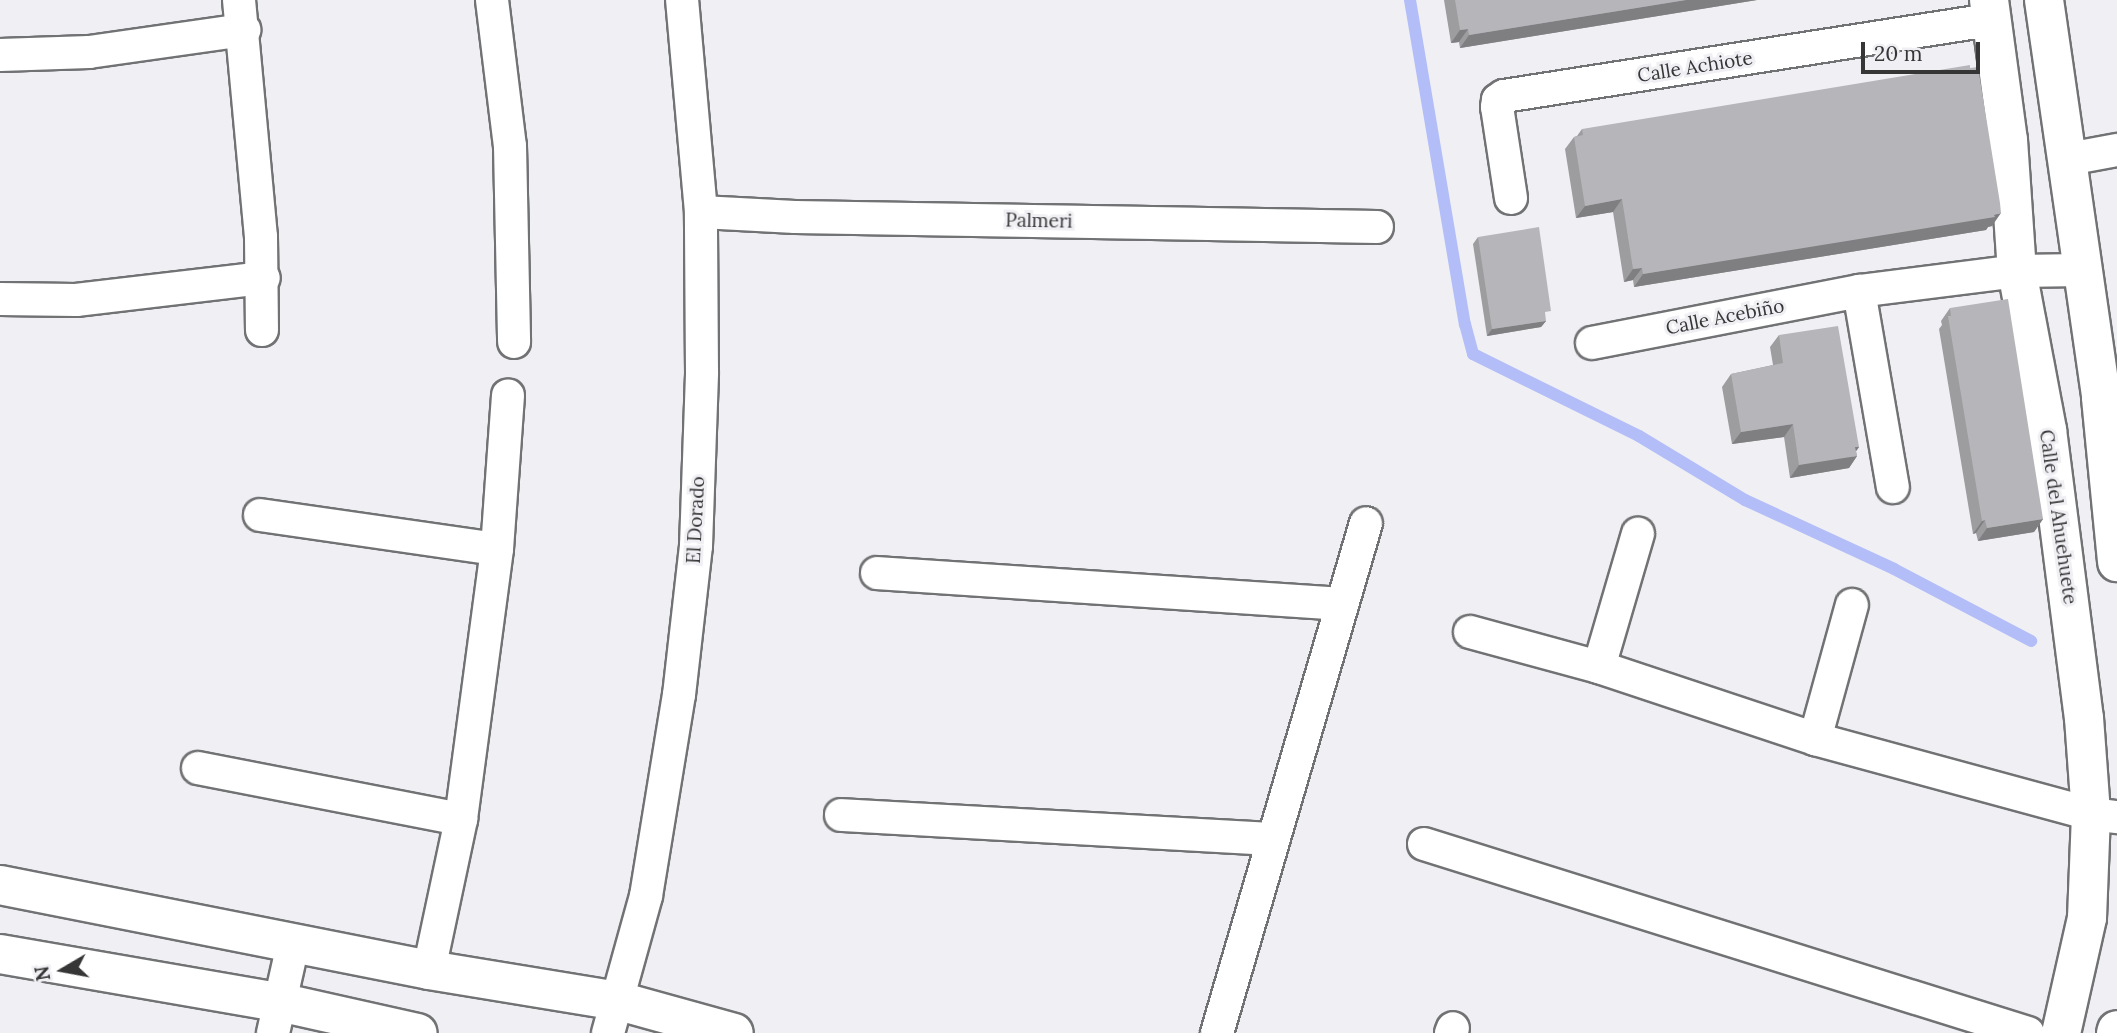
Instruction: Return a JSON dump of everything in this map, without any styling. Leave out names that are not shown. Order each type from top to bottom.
[{"type":"street","points":[[492,0],[510,146],[514,342]]},
{"type":"street","name":"El Dorado","points":[[614,1017],[646,896],[679,695],[696,546],[702,372],[701,212],[682,0]]},
{"type":"street","points":[[2044,0],[2082,270],[2109,397],[2117,557]]},
{"type":"street","name":"Calle Achiote","points":[[1511,198],[1497,107],[1498,100],[1504,96],[1991,10]]},
{"type":"street","name":"Calle del Ahuehuete","points":[[1991,10],[2008,141],[2017,271],[2046,430],[2082,688],[2104,816],[2087,918],[2061,1033]]},
{"type":"street","points":[[0,55],[89,52],[242,15],[264,278],[262,330]]},
{"type":"street","points":[[2068,159],[2117,150]]},
{"type":"street","name":"Palmeri","points":[[701,212],[795,217],[1377,227]]},
{"type":"street","name":"Calle Acebiño","points":[[1592,343],[1859,291],[2017,271],[2082,270]]},
{"type":"street","points":[[0,299],[76,300],[264,278]]},
{"type":"street","points":[[1859,291],[1893,487]]},
{"type":"street","points":[[429,970],[461,819],[497,549],[508,395]]},
{"type":"street","points":[[260,515],[497,549]]},
{"type":"street","points":[[1217,1033],[1366,523]]},
{"type":"street","points":[[1599,667],[1638,534]]},
{"type":"street","points":[[877,573],[1342,604]]},
{"type":"street","points":[[1815,739],[1852,605]]},
{"type":"street","points":[[1470,632],[1599,667],[1815,739],[2104,816]]},
{"type":"street","points":[[198,768],[461,819]]},
{"type":"street","points":[[841,815],[1273,839]]},
{"type":"street","points":[[1424,844],[2028,1033]]},
{"type":"street","points":[[0,886],[429,970],[614,1017],[734,1033]]},
{"type":"street","points":[[276,1018],[293,944]]},
{"type":"street","points":[[0,954],[276,1018],[418,1033]]},
{"type":"building","points":[[1455,0],[1686,0],[1469,35],[1468,29],[1460,30]]},
{"type":"building","points":[[1970,65],[1970,68],[1978,67],[2000,203],[2001,213],[1994,215],[1995,217],[1643,274],[1642,268],[1633,269],[1622,199],[1585,206],[1574,137],[1583,135],[1582,129]]},
{"type":"building","points":[[1539,227],[1551,311],[1545,312],[1546,321],[1492,329],[1478,237]]},
{"type":"building","points":[[2008,299],[2043,519],[1987,528],[1985,520],[1982,521],[1948,316],[1951,316],[1950,308]]},
{"type":"building","points":[[1838,326],[1859,447],[1855,447],[1857,456],[1799,465],[1793,424],[1741,432],[1731,374],[1783,363],[1779,335]]},
{"type":"waterway","points":[[1410,0],[1465,324],[1473,354],[1639,436],[1745,500],[1894,569],[2031,641]]}]
